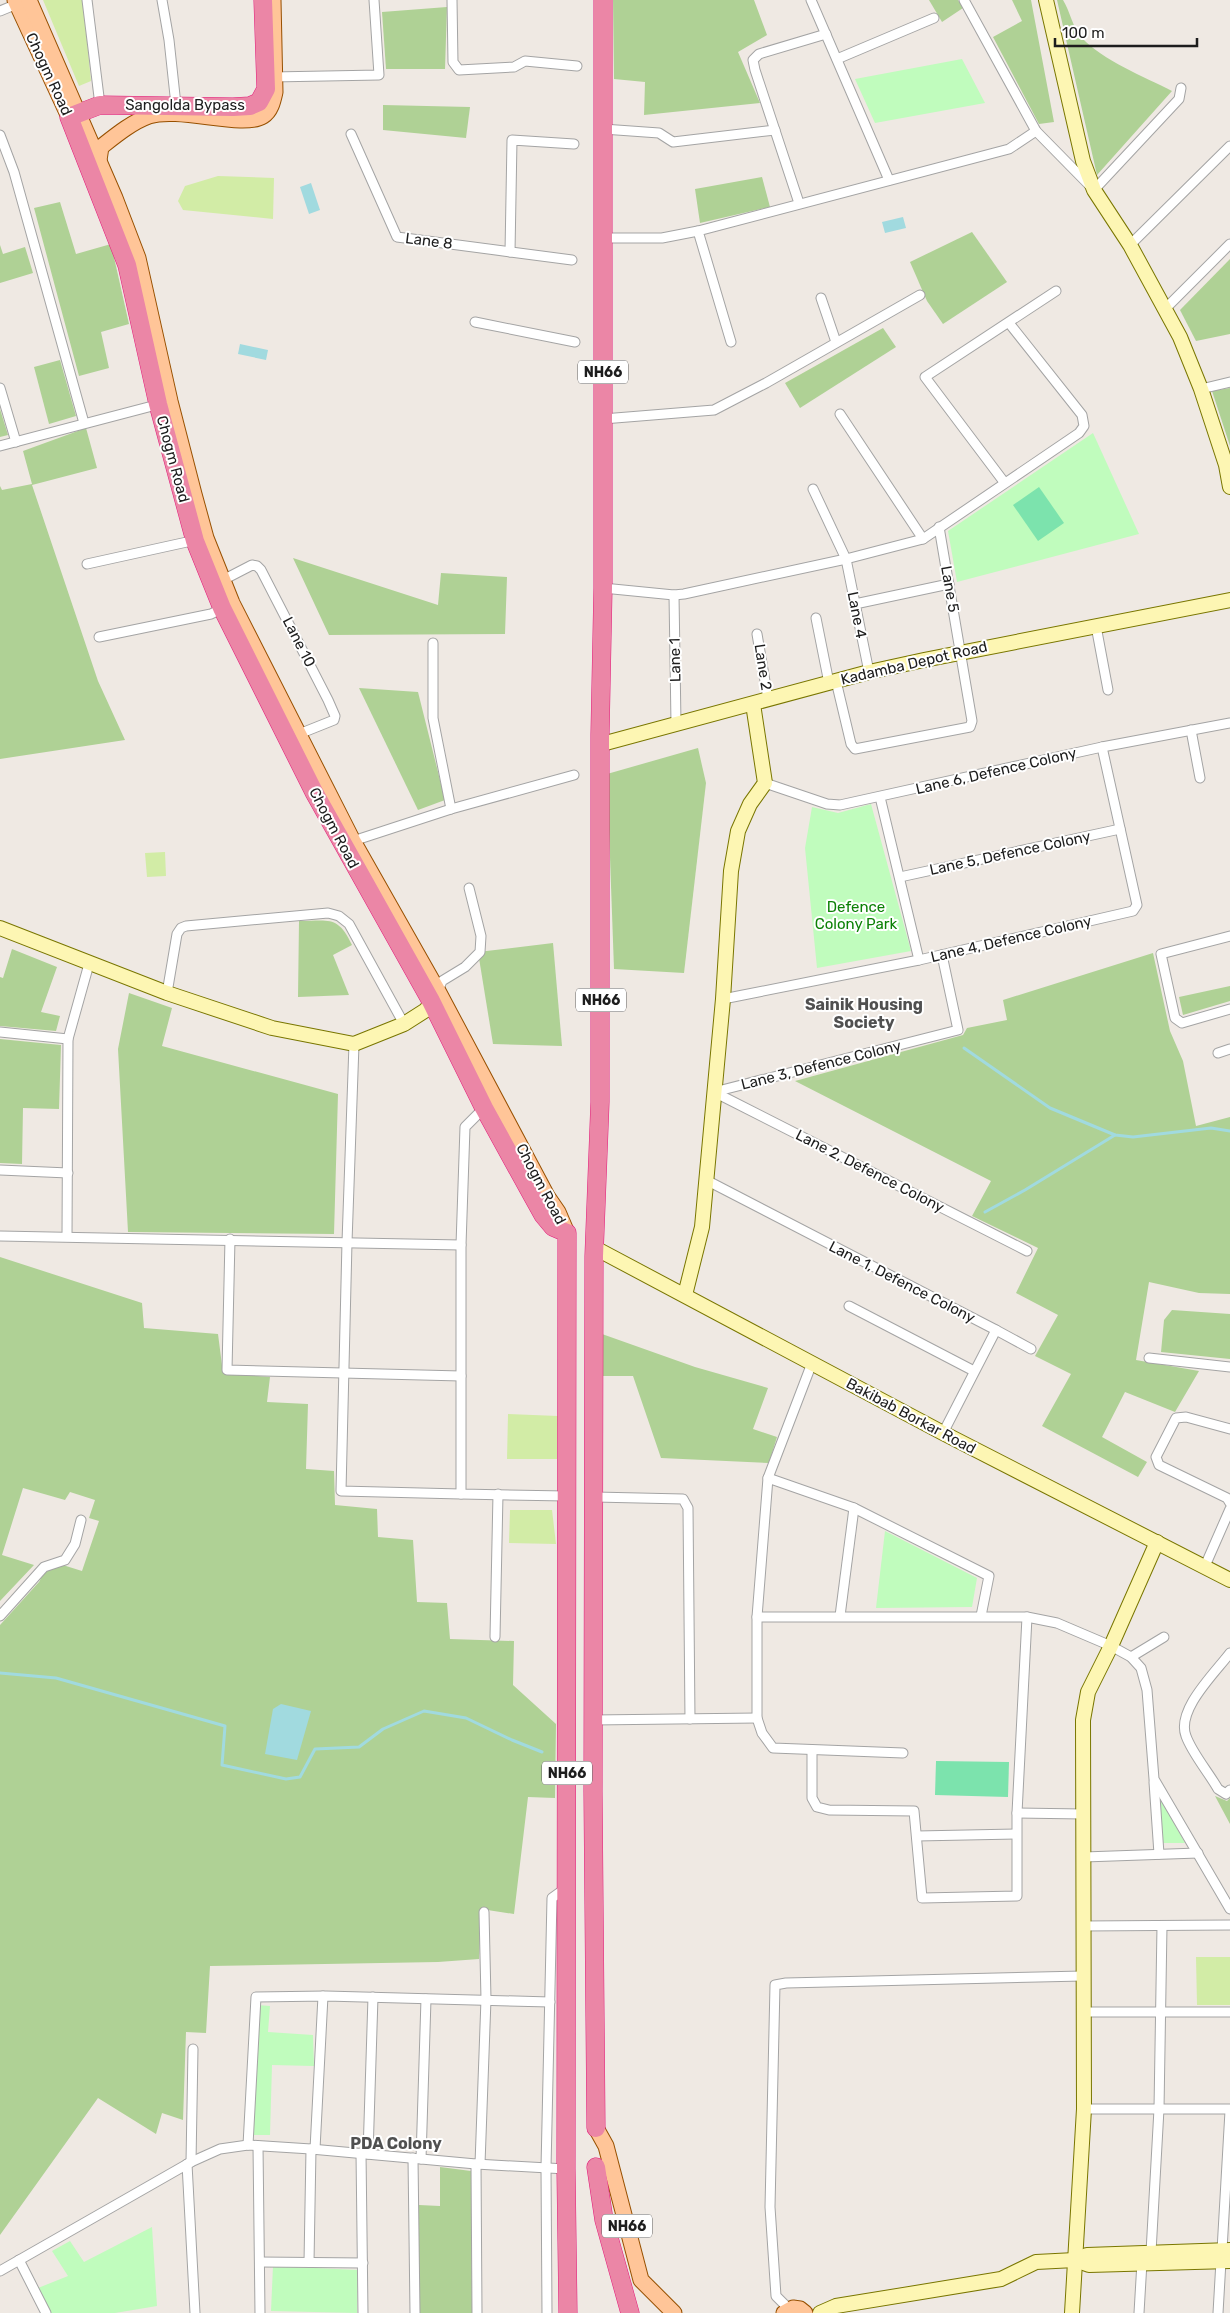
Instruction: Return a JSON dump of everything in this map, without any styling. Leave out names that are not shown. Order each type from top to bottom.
[{"type":"highway","name":"Sangolda Bypass","points":[[74,115],[100,105],[250,106],[259,102],[271,78],[263,0]]},
{"type":"highway","name":"NH66","points":[[596,2128],[593,1720],[595,1248],[600,1102],[603,588],[603,0]]},
{"type":"highway","name":"Chogm Road","points":[[74,115],[127,265],[200,540],[227,606],[314,792],[435,996],[490,1104],[543,1215],[553,1226],[567,1233],[566,1496]]},
{"type":"highway","name":"NH66","points":[[566,1496],[566,2169],[568,2313]]},
{"type":"highway","points":[[596,2167],[604,2220],[630,2313]]},
{"type":"main road","name":"Sangolda Bypass","points":[[99,160],[101,147],[117,134],[150,116],[175,113],[252,121],[265,115],[273,104],[271,78],[273,0]]},
{"type":"main road","name":"Chogm Road","points":[[20,1],[74,115],[99,160],[138,258],[164,403]]},
{"type":"main road","name":"Chogm Road","points":[[200,540],[223,580],[227,606],[299,734],[435,996]]},
{"type":"main road","name":"NH66","points":[[596,2128],[606,2146],[641,2280],[674,2313]]},
{"type":"main road","points":[[786,2311],[797,2308],[804,2313]]},
{"type":"street","points":[[88,0],[100,105]]},
{"type":"street","points":[[162,0],[169,40],[176,105]]},
{"type":"street","points":[[271,78],[379,75],[374,0]]},
{"type":"street","points":[[452,0],[454,62],[459,70],[514,67],[525,61],[577,66]]},
{"type":"street","points":[[964,0],[1036,131],[1094,190],[1130,245],[1166,310],[1180,337],[1201,389],[1226,465],[1230,487]]},
{"type":"street","points":[[1046,0],[1083,161],[1094,190]]},
{"type":"street","points":[[0,11],[20,1]]},
{"type":"street","points":[[815,1],[826,34],[889,180]]},
{"type":"street","points":[[837,59],[934,18]]},
{"type":"street","points":[[800,203],[753,60],[759,54],[826,34]]},
{"type":"street","points":[[1094,190],[1179,99],[1181,88]]},
{"type":"street","points":[[603,129],[660,133],[673,142],[775,130]]},
{"type":"street","points":[[603,238],[662,238],[698,231],[1009,149],[1036,131]]},
{"type":"street","name":"Lane 8","points":[[351,134],[397,237],[572,260]]},
{"type":"street","points":[[0,135],[14,172],[84,423]]},
{"type":"street","points":[[510,252],[512,140],[574,144]]},
{"type":"street","points":[[1130,245],[1230,146]]},
{"type":"street","points":[[698,231],[731,342]]},
{"type":"street","points":[[1166,310],[1230,244]]},
{"type":"street","points":[[1004,482],[925,376],[1056,291]]},
{"type":"street","points":[[603,419],[714,410],[766,383],[920,295]]},
{"type":"street","points":[[821,298],[836,342]]},
{"type":"street","points":[[475,322],[575,342]]},
{"type":"street","points":[[603,588],[674,595],[846,558],[923,539],[1078,433],[1084,426],[1085,421],[1082,415],[1009,322]]},
{"type":"street","points":[[1201,389],[1230,382]]},
{"type":"street","points":[[0,388],[16,442]]},
{"type":"street","points":[[0,446],[164,403]]},
{"type":"street","points":[[840,414],[923,539]]},
{"type":"street","name":"Lane 4","points":[[813,489],[846,558],[869,672]]},
{"type":"street","name":"Lane 5","points":[[832,682],[851,744],[855,750],[970,727],[972,720],[939,527]]},
{"type":"street","points":[[87,564],[200,540]]},
{"type":"street","name":"Lane 10","points":[[223,580],[252,566],[257,566],[261,570],[328,700],[335,716],[334,720],[299,734]]},
{"type":"street","points":[[855,604],[949,584]]},
{"type":"street","name":"Lane 1","points":[[674,595],[676,724]]},
{"type":"street","name":"Kadamba Depot Road","points":[[602,744],[869,672],[960,651],[1230,600]]},
{"type":"street","points":[[100,637],[211,614],[227,606]]},
{"type":"street","points":[[816,618],[832,682]]},
{"type":"street","points":[[1096,626],[1108,690]]},
{"type":"street","name":"Lane 2","points":[[757,634],[768,700]]},
{"type":"street","points":[[433,643],[433,718],[451,809]]},
{"type":"street","points":[[685,1295],[702,1227],[723,999],[731,871],[738,831],[750,804],[765,783],[753,704]]},
{"type":"street","name":"Lane 6, Defence Colony","points":[[765,783],[827,804],[840,805],[880,798],[1102,747],[1230,723]]},
{"type":"street","points":[[1192,730],[1200,778]]},
{"type":"street","name":"Lane 4, Defence Colony","points":[[723,999],[919,960],[1133,911],[1137,905],[1102,747]]},
{"type":"street","points":[[353,841],[451,809],[574,775]]},
{"type":"street","points":[[880,798],[919,960]]},
{"type":"street","name":"Lane 5, Defence Colony","points":[[900,877],[1120,829]]},
{"type":"street","points":[[0,928],[167,993],[272,1028],[354,1044],[404,1024],[426,1010],[442,982],[476,958],[482,945],[469,888]]},
{"type":"street","points":[[167,993],[176,934],[181,928],[328,913],[339,916],[349,924],[404,1024]]},
{"type":"street","points":[[1230,936],[1162,954],[1175,1018],[1182,1023],[1230,1009]]},
{"type":"street","name":"Lane 3, Defence Colony","points":[[714,1092],[958,1030],[942,955]]},
{"type":"street","points":[[66,1236],[68,1039],[90,964]]},
{"type":"street","points":[[0,1032],[68,1039]]},
{"type":"street","points":[[354,1044],[341,1491],[566,1496]]},
{"type":"street","points":[[1218,1053],[1230,1049]]},
{"type":"street","name":"Lane 2, Defence Colony","points":[[714,1092],[1027,1251]]},
{"type":"street","points":[[461,1494],[461,1245],[465,1127],[490,1104]]},
{"type":"street","points":[[0,1170],[68,1173]]},
{"type":"street","name":"Lane 1, Defence Colony","points":[[706,1180],[1031,1349]]},
{"type":"street","points":[[0,1236],[461,1245]]},
{"type":"street","points":[[230,1239],[227,1370],[461,1376]]},
{"type":"street","name":"Bakibab Borkar Road","points":[[595,1248],[943,1433],[1230,1580]]},
{"type":"street","points":[[849,1306],[974,1371]]},
{"type":"street","points":[[943,1433],[996,1330]]},
{"type":"street","points":[[1149,1358],[1230,1367]]},
{"type":"street","points":[[812,1364],[768,1478],[757,1617],[758,1718],[762,1733],[773,1748],[903,1753]]},
{"type":"street","points":[[1230,1429],[1186,1417],[1176,1418],[1156,1457],[1159,1465],[1227,1498],[1230,1503]]},
{"type":"street","points":[[768,1478],[854,1508],[989,1576],[981,1616]]},
{"type":"street","points":[[495,1637],[498,1494]]},
{"type":"street","points":[[595,1497],[683,1498],[688,1508],[690,1719]]},
{"type":"street","points":[[840,1616],[854,1508]]},
{"type":"street","points":[[1205,1566],[1230,1509]]},
{"type":"street","points":[[0,1616],[44,1567],[65,1560],[75,1544],[81,1520]]},
{"type":"street","points":[[1072,2313],[1084,2109],[1082,1720],[1088,1692],[1111,1646],[1157,1542]]},
{"type":"street","points":[[757,1617],[1027,1617],[1057,1623],[1111,1646],[1131,1657],[1141,1668],[1147,1690],[1159,1854]]},
{"type":"street","points":[[812,1750],[812,1798],[817,1807],[829,1810],[914,1810],[922,1898],[1017,1896],[1016,1834],[1027,1617]]},
{"type":"street","points":[[1131,1657],[1164,1637]]},
{"type":"street","points":[[1230,1654],[1188,1708],[1184,1721],[1186,1736],[1218,1790],[1226,1794],[1230,1790]]},
{"type":"street","points":[[593,1720],[758,1718]]},
{"type":"street","points":[[1154,1779],[1230,1909]]},
{"type":"street","points":[[1017,1813],[1083,1814]]},
{"type":"street","points":[[917,1836],[1016,1834]]},
{"type":"street","points":[[1084,1857],[1198,1853]]},
{"type":"street","points":[[547,2313],[546,2168],[552,1898],[566,1888]]},
{"type":"street","points":[[477,2313],[478,2164],[486,1999],[484,1912]]},
{"type":"street","points":[[1083,1926],[1230,1925]]},
{"type":"street","points":[[1139,2313],[1147,2257],[1159,2109],[1162,1926]]},
{"type":"street","points":[[786,2311],[776,2296],[770,2207],[775,1985],[786,1983],[1083,1976]]},
{"type":"street","points":[[260,2313],[260,2262],[253,2146],[256,1997],[323,1996],[550,2002]]},
{"type":"street","points":[[309,2262],[313,2149],[323,1996]]},
{"type":"street","points":[[363,2313],[365,2154],[373,1997]]},
{"type":"street","points":[[415,2313],[417,2158],[426,1999]]},
{"type":"street","points":[[1083,2012],[1230,2012]]},
{"type":"street","points":[[193,2049],[189,2163],[195,2313]]},
{"type":"street","points":[[1084,2109],[1230,2110],[1226,2255],[1218,2313]]},
{"type":"street","points":[[0,2271],[189,2163],[220,2149],[253,2146],[313,2149],[478,2164],[566,2169]]},
{"type":"street","points":[[820,2313],[836,2306],[1001,2279],[1036,2262],[1075,2260],[1087,2255],[1147,2257],[1226,2255]]},
{"type":"street","points":[[19,2260],[46,2313]]},
{"type":"street","points":[[260,2262],[363,2263]]},
{"type":"green space","points":[[43,0],[83,0],[91,81],[79,86]]},
{"type":"green space","points":[[613,0],[754,0],[767,35],[738,52],[760,103],[644,115],[645,82],[614,79]]},
{"type":"green space","points":[[929,0],[958,0],[963,8],[942,22]]},
{"type":"green space","points":[[1012,0],[1031,0],[1054,122],[1039,124],[993,37],[1022,21]]},
{"type":"green space","points":[[1057,0],[1063,0],[1076,30],[1082,38],[1101,54],[1124,68],[1172,91],[1097,175]]},
{"type":"green space","points":[[447,7],[445,69],[386,69],[382,12]]},
{"type":"green space","points":[[962,59],[985,103],[875,123],[855,79]]},
{"type":"green space","points":[[383,105],[470,107],[466,138],[383,130]]},
{"type":"green space","points":[[218,176],[274,178],[273,219],[183,210],[178,201],[185,186]]},
{"type":"green space","points":[[762,177],[770,207],[700,223],[695,189]]},
{"type":"green space","points":[[60,202],[76,254],[111,244],[129,324],[101,332],[109,368],[79,376],[34,208]]},
{"type":"green space","points":[[972,232],[1007,282],[943,324],[927,301],[910,262]]},
{"type":"green space","points":[[0,245],[3,254],[25,247],[33,273],[0,283]]},
{"type":"green space","points":[[1230,259],[1230,334],[1196,341],[1180,310]]},
{"type":"green space","points":[[883,328],[896,347],[800,408],[785,383]]},
{"type":"green space","points":[[60,360],[76,416],[49,424],[34,367]]},
{"type":"green space","points":[[1230,388],[1230,446],[1212,391]]},
{"type":"green space","points":[[0,409],[8,435],[0,437]]},
{"type":"green space","points":[[86,428],[97,468],[32,485],[98,681],[125,740],[0,759],[0,486],[2,490],[32,484],[23,451]]},
{"type":"green space","points":[[1093,433],[1139,534],[957,582],[948,531]]},
{"type":"green space","points":[[1039,487],[1064,523],[1038,541],[1013,505]]},
{"type":"green space","points":[[293,558],[438,605],[441,573],[507,577],[505,634],[329,635]]},
{"type":"green space","points":[[359,688],[418,692],[445,800],[418,810]]},
{"type":"green space","points":[[698,748],[706,783],[684,973],[614,969],[607,774]]},
{"type":"green space","name":"Defence Colony Park","points":[[871,804],[911,951],[817,968],[805,848],[812,807],[838,813]]},
{"type":"green space","points":[[165,852],[166,876],[147,877],[145,853]]},
{"type":"green space","points":[[299,921],[332,922],[337,924],[347,935],[352,945],[333,955],[349,995],[298,997]]},
{"type":"green space","points":[[553,943],[562,1046],[493,1044],[478,952]]},
{"type":"green space","points":[[12,949],[57,967],[41,1012],[60,1016],[56,1031],[0,1026],[0,977],[3,978]]},
{"type":"green space","points":[[1153,953],[1170,1031],[1183,1061],[1196,1126],[1230,1117],[1230,1294],[1199,1293],[1149,1282],[1136,1360],[1199,1371],[1175,1412],[1125,1392],[1102,1437],[1147,1462],[1138,1477],[1042,1426],[1071,1374],[1035,1356],[1058,1315],[1016,1293],[1038,1248],[972,1216],[991,1181],[795,1081],[963,1035],[967,1028],[1007,1020],[1003,1000]]},
{"type":"green space","points":[[1230,986],[1230,1001],[1183,1015],[1179,997]]},
{"type":"green space","points":[[129,993],[172,1008],[162,1046],[338,1094],[334,1234],[128,1232],[118,1049]]},
{"type":"green space","points":[[0,1039],[61,1045],[59,1109],[23,1108],[22,1164],[0,1163]]},
{"type":"green space","points":[[0,1257],[142,1303],[144,1328],[218,1334],[223,1373],[270,1377],[267,1402],[308,1404],[306,1469],[334,1471],[335,1505],[377,1509],[378,1537],[413,1540],[417,1602],[447,1603],[450,1639],[514,1641],[513,1685],[556,1724],[555,1798],[528,1797],[514,1914],[481,1909],[479,1959],[438,1962],[210,1966],[206,2033],[186,2032],[183,2120],[162,2113],[156,2134],[98,2098],[0,2235],[0,1625],[39,1582],[50,1561],[82,1571],[99,1521],[89,1518],[95,1500],[70,1492],[65,1500],[23,1488],[2,1555],[34,1565],[0,1601]]},
{"type":"green space","points":[[1172,1310],[1230,1314],[1230,1359],[1161,1352],[1164,1320]]},
{"type":"green space","points":[[602,1334],[695,1367],[768,1388],[753,1429],[777,1437],[769,1463],[661,1458],[633,1376],[602,1376]]},
{"type":"green space","points":[[508,1414],[558,1416],[557,1459],[507,1459]]},
{"type":"green space","points":[[510,1510],[552,1510],[556,1544],[509,1543]]},
{"type":"green space","points":[[885,1531],[977,1578],[972,1607],[876,1608]]},
{"type":"green space","points":[[936,1761],[1009,1762],[1008,1797],[935,1795]]},
{"type":"green space","points":[[1215,1796],[1227,1801],[1230,1798],[1230,1824]]},
{"type":"green space","points":[[1160,1797],[1185,1843],[1162,1843]]},
{"type":"green space","points":[[1196,1957],[1230,1957],[1230,2005],[1197,2005]]},
{"type":"green space","points":[[257,2005],[270,2006],[268,2032],[313,2035],[314,2066],[272,2065],[270,2135],[253,2135]]},
{"type":"green space","points":[[440,2167],[471,2171],[472,2313],[419,2313],[419,2205],[440,2206]]},
{"type":"green space","points":[[152,2227],[157,2306],[115,2313],[50,2313],[38,2288],[68,2276],[52,2251],[70,2241],[84,2262]]},
{"type":"green space","points":[[273,2266],[358,2270],[357,2313],[271,2311]]},
{"type":"water","points":[[311,183],[320,210],[309,214],[300,187]]},
{"type":"water","points":[[903,217],[906,228],[885,233],[882,222]]},
{"type":"water","points":[[240,344],[268,350],[266,360],[238,354]]},
{"type":"water","points":[[281,1704],[311,1711],[297,1760],[265,1754],[273,1709]]},
{"type":"waterway","points":[[964,1048],[1050,1108],[1115,1135],[1133,1137],[1211,1128],[1230,1131]]},
{"type":"waterway","points":[[985,1212],[1115,1135]]},
{"type":"waterway","points":[[0,1673],[56,1678],[225,1726],[222,1765],[286,1779],[300,1777],[315,1749],[359,1747],[383,1729],[424,1711],[466,1718],[542,1752]]},
{"type":"district","name":"Sainik Housing Society","points":[[864,1013]]},
{"type":"district","name":"PDA Colony","points":[[396,2143]]}]
